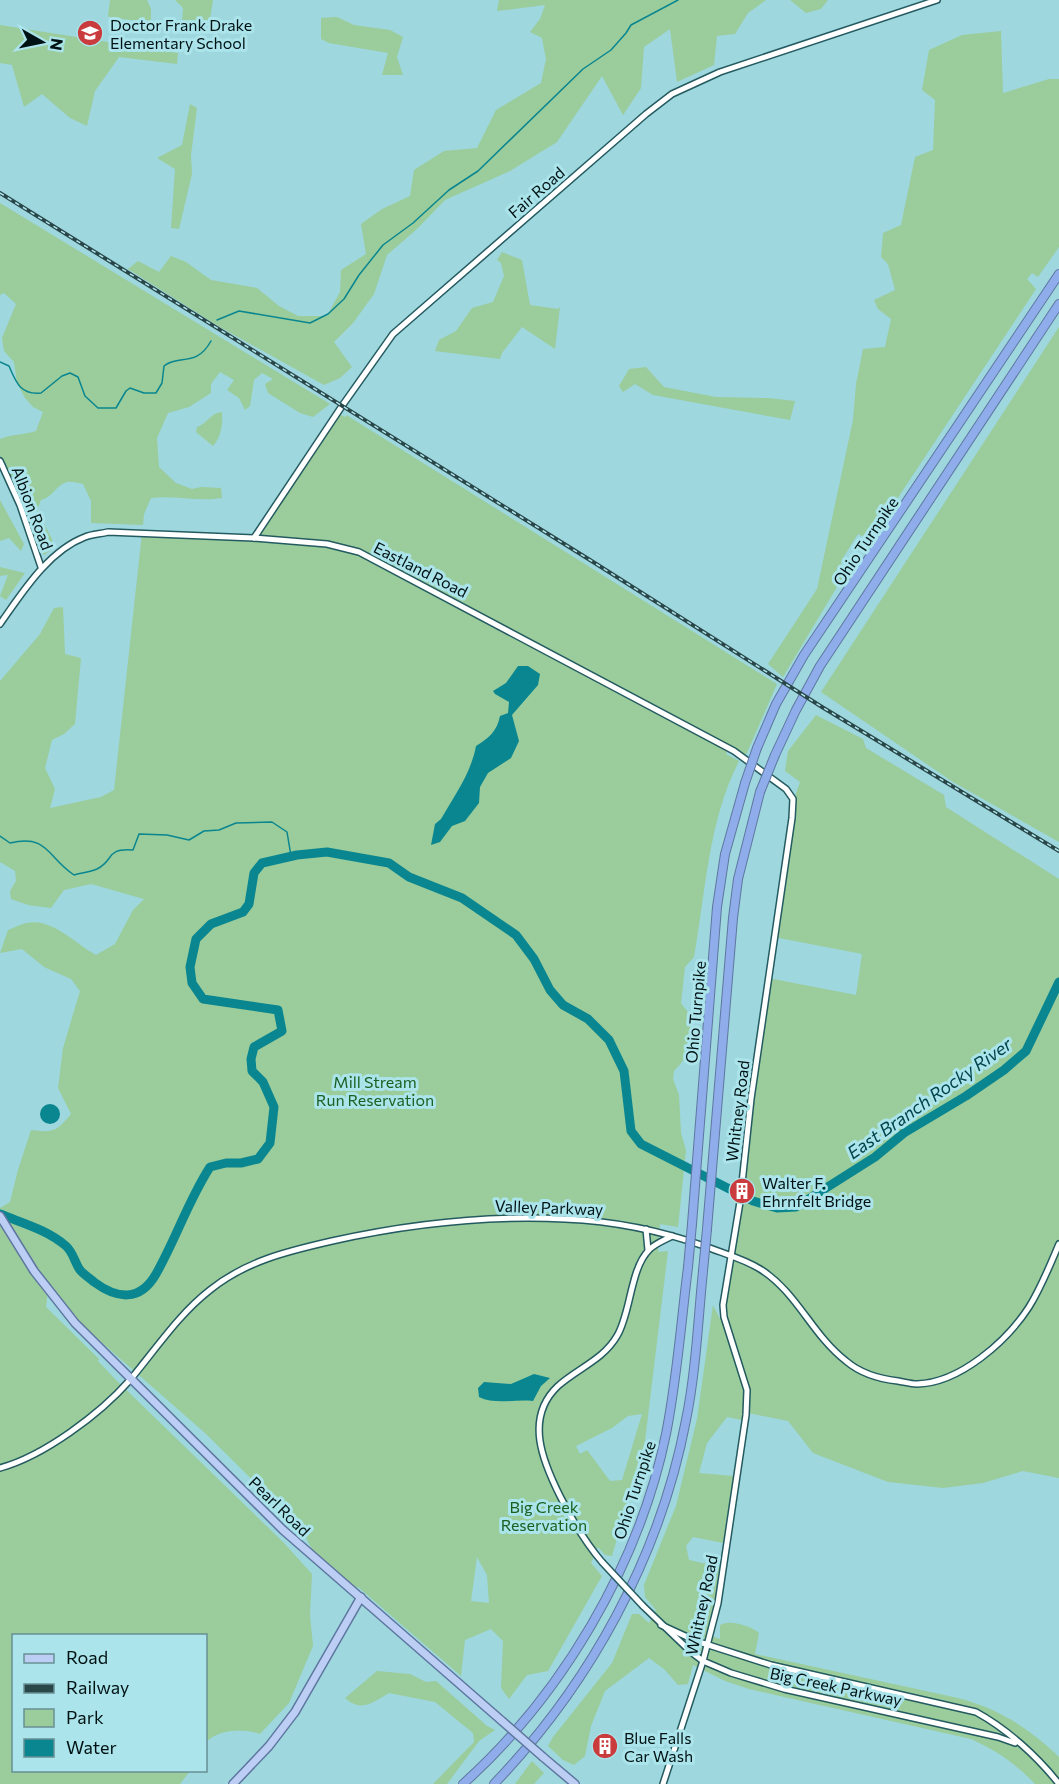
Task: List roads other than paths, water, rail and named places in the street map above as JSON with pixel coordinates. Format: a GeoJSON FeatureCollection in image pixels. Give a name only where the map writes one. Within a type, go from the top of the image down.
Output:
{"type":"FeatureCollection","features":[{"type":"Feature","properties":{"kind":"highway","name":"Ohio Turnpike"},"geometry":{"type":"LineString","coordinates":[[463,1784],[510,1739],[576,1648],[604,1603],[631,1545],[651,1490],[665,1436],[675,1382],[692,1224],[717,908],[725,854],[757,748],[776,704],[804,656],[1059,274]]}},
{"type":"Feature","properties":{"kind":"highway","name":"Ohio Turnpike"},"geometry":{"type":"LineString","coordinates":[[494,1784],[541,1732],[594,1658],[647,1551],[670,1484],[686,1420],[703,1271],[734,908],[738,879],[760,792],[795,710],[820,666],[1059,304]]}},
{"type":"Feature","properties":{"kind":"main road","name":"Pearl Road"},"geometry":{"type":"LineString","coordinates":[[0,1216],[34,1271],[75,1323],[283,1530],[575,1784]]}},
{"type":"Feature","properties":{"kind":"main road"},"geometry":{"type":"LineString","coordinates":[[233,1784],[269,1746],[295,1712],[361,1598]]}},
{"type":"Feature","properties":{"kind":"street","name":"Fair Road"},"geometry":{"type":"LineString","coordinates":[[254,538],[342,405],[393,334],[646,114],[672,94],[720,72],[937,0]]}},
{"type":"Feature","properties":{"kind":"street","name":"Albion Road"},"geometry":{"type":"LineString","coordinates":[[0,461],[21,508],[41,567],[0,624]]}},
{"type":"Feature","properties":{"kind":"street","name":"Eastland Road"},"geometry":{"type":"LineString","coordinates":[[41,567],[74,543],[86,537],[108,532],[254,538],[327,544],[359,552],[734,751],[759,768]]}},
{"type":"Feature","properties":{"kind":"street","name":"Whitney Road"},"geometry":{"type":"LineString","coordinates":[[663,1784],[708,1645],[718,1603],[746,1415],[747,1390],[724,1311],[793,799],[786,789],[759,768]]}},
{"type":"Feature","properties":{"kind":"street","name":"Valley Parkway"},"geometry":{"type":"LineString","coordinates":[[0,1468],[42,1449],[78,1426],[116,1395],[172,1327],[209,1290],[227,1277],[277,1253],[360,1234],[442,1222],[513,1217],[569,1219],[646,1229],[672,1236],[731,1255],[762,1270],[791,1295],[822,1336],[845,1361],[857,1369],[873,1376],[917,1384],[944,1378],[962,1370],[981,1358],[999,1342],[1029,1307],[1059,1244]]}},
{"type":"Feature","properties":{"kind":"street"},"geometry":{"type":"LineString","coordinates":[[646,1229],[648,1250],[672,1236]]}},
{"type":"Feature","properties":{"kind":"street","name":"Big Creek Parkway"},"geometry":{"type":"LineString","coordinates":[[648,1250],[635,1275],[627,1313],[617,1337],[602,1356],[557,1387],[548,1399],[539,1423],[542,1457],[551,1477],[579,1531],[602,1562],[661,1625],[703,1661],[739,1676],[775,1687],[987,1734],[1020,1744]]}},
{"type":"Feature","properties":{"kind":"street","name":"Big Creek Parkway"},"geometry":{"type":"LineString","coordinates":[[661,1625],[708,1645],[771,1665],[976,1712],[994,1722],[1020,1744],[1059,1784]]}},
{"type":"Feature","properties":{"kind":"water"},"geometry":{"type":"Polygon","coordinates":[[[518,666],[528,666],[540,674],[538,685],[512,715],[519,741],[511,758],[488,773],[480,787],[479,803],[465,821],[452,826],[440,842],[431,845],[435,824],[441,819],[462,784],[476,746],[492,734],[500,716],[508,713],[509,702],[493,691],[506,683],[518,666]]]}},
{"type":"Feature","properties":{"kind":"water"},"geometry":{"type":"Polygon","coordinates":[[[50,1104],[57,1107],[60,1114],[57,1121],[50,1124],[43,1121],[40,1114],[43,1107],[50,1104]]]}},
{"type":"Feature","properties":{"kind":"water"},"geometry":{"type":"Polygon","coordinates":[[[534,1374],[550,1378],[541,1386],[533,1401],[498,1401],[479,1397],[478,1388],[484,1382],[511,1384],[534,1374]]]}},
{"type":"Feature","properties":{"kind":"waterway"},"geometry":{"type":"LineString","coordinates":[[217,320],[239,311],[310,323],[328,314],[344,299],[359,275],[383,245],[413,223],[449,190],[478,171],[583,69],[611,50],[631,25],[678,0]]}},
{"type":"Feature","properties":{"kind":"waterway"},"geometry":{"type":"LineString","coordinates":[[0,362],[9,366],[17,382],[23,390],[28,392],[41,393],[62,376],[70,373],[78,377],[85,396],[98,408],[116,408],[130,388],[144,393],[156,393],[162,383],[164,366],[199,355],[211,341]]}},
{"type":"Feature","properties":{"kind":"waterway"},"geometry":{"type":"LineString","coordinates":[[0,836],[10,843],[23,841],[40,844],[74,875],[103,866],[118,851],[133,850],[139,834],[167,835],[189,840],[204,831],[219,830],[236,823],[272,822],[287,832],[291,856]]}},
{"type":"Feature","properties":{"kind":"waterway","name":"East Branch Rocky River"},"geometry":{"type":"LineString","coordinates":[[0,1214],[34,1227],[59,1240],[68,1248],[82,1272],[94,1282],[111,1292],[128,1295],[143,1289],[156,1274],[210,1167],[258,1159],[270,1143],[274,1107],[263,1082],[252,1071],[251,1059],[254,1047],[282,1031],[278,1010],[203,999],[192,983],[190,967],[196,939],[211,924],[243,912],[249,904],[254,873],[262,863],[297,855],[327,852],[389,863],[409,877],[462,898],[516,935],[534,959],[550,990],[563,1005],[588,1019],[609,1040],[624,1071],[631,1131],[641,1144],[753,1201],[777,1208],[796,1207],[875,1157],[904,1133],[1004,1070],[1026,1051],[1059,982]]}},
{"type":"Feature","properties":{"kind":"railway"},"geometry":{"type":"LineString","coordinates":[[0,193],[822,707],[1059,851]]}},
{"type":"Feature","properties":{"kind":"place","name":"Doctor Frank Drake Elementary School"},"geometry":{"type":"Point","coordinates":[90,33]}},
{"type":"Feature","properties":{"kind":"place","name":"Walter F. Ehrnfelt Bridge"},"geometry":{"type":"Point","coordinates":[742,1191]}},
{"type":"Feature","properties":{"kind":"place","name":"Blue Falls Car Wash"},"geometry":{"type":"Point","coordinates":[605,1746]}},
{"type":"Feature","properties":{"kind":"park label","name":"Mill Stream Run Reservation"},"geometry":{"type":"Point","coordinates":[375,1090]}},
{"type":"Feature","properties":{"kind":"park label","name":"Big Creek Reservation"},"geometry":{"type":"Point","coordinates":[544,1515]}}]}
